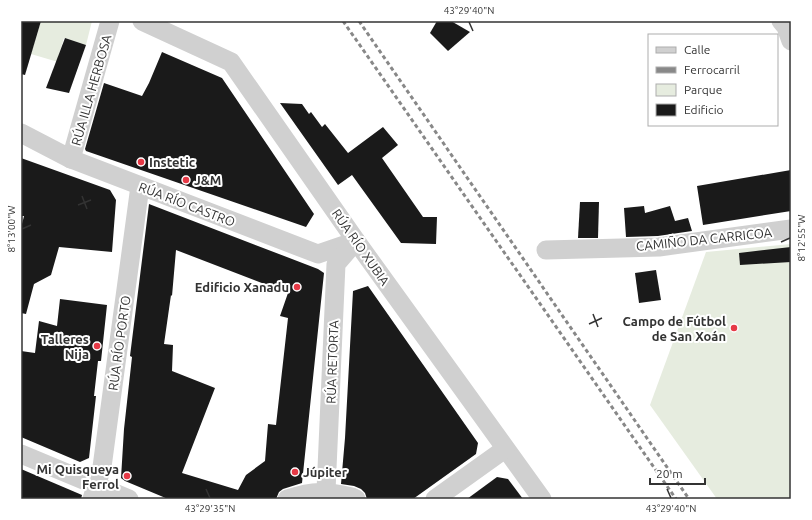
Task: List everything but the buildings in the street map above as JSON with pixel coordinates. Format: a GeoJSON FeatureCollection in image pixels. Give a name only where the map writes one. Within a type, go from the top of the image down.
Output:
{"type":"FeatureCollection","features":[{"type":"Feature","properties":{"kind":"street","name":"RÚA ILLA HERBOSA"},"geometry":{"type":"LineString","coordinates":[[71,159],[110,21]]}},
{"type":"Feature","properties":{"kind":"street","name":"RÚA RÍO XUBIA"},"geometry":{"type":"LineString","coordinates":[[142,21],[166,26],[231,62],[356,241],[542,499]]}},
{"type":"Feature","properties":{"kind":"street"},"geometry":{"type":"LineString","coordinates":[[782,21],[791,41]]}},
{"type":"Feature","properties":{"kind":"street","name":"RÚA RÍO CASTRO"},"geometry":{"type":"LineString","coordinates":[[21,133],[71,159],[318,254],[356,241]]}},
{"type":"Feature","properties":{"kind":"street","name":"RÚA RÍO PORTO"},"geometry":{"type":"LineString","coordinates":[[95,492],[103,460],[140,186]]}},
{"type":"Feature","properties":{"kind":"street","name":"CAMIÑO DA CARRICOA"},"geometry":{"type":"LineString","coordinates":[[546,250],[659,247],[791,229]]}},
{"type":"Feature","properties":{"kind":"street","name":"RÚA RETORTA"},"geometry":{"type":"LineString","coordinates":[[326,491],[336,264],[356,241]]}},
{"type":"Feature","properties":{"kind":"street"},"geometry":{"type":"LineString","coordinates":[[435,499],[505,449]]}},
{"type":"Feature","properties":{"kind":"street"},"geometry":{"type":"LineString","coordinates":[[21,454],[95,492],[129,499]]}},
{"type":"Feature","properties":{"kind":"street"},"geometry":{"type":"LineString","coordinates":[[287,499],[305,493],[326,491],[356,499]]}},
{"type":"Feature","properties":{"kind":"green space"},"geometry":{"type":"Polygon","coordinates":[[[41,21],[92,21],[86,45],[64,38],[59,54],[61,55],[58,62],[31,54],[41,21]]]}},
{"type":"Feature","properties":{"kind":"green space","name":"Campo de Fútbol de San Xoán"},"geometry":{"type":"Polygon","coordinates":[[[791,244],[791,499],[717,499],[650,405],[706,252],[791,244]]]}},
{"type":"Feature","properties":{"kind":"railway"},"geometry":{"type":"LineString","coordinates":[[343,21],[676,499]]}},
{"type":"Feature","properties":{"kind":"railway"},"geometry":{"type":"LineString","coordinates":[[359,21],[689,499]]}},
{"type":"Feature","properties":{"kind":"place","name":"Instetic"},"geometry":{"type":"Point","coordinates":[141,162]}},
{"type":"Feature","properties":{"kind":"place","name":"J&M"},"geometry":{"type":"Point","coordinates":[186,180]}},
{"type":"Feature","properties":{"kind":"place","name":"Edificio Xanadu"},"geometry":{"type":"Point","coordinates":[297,287]}},
{"type":"Feature","properties":{"kind":"place","name":"Campo de Fútbol de San Xoán"},"geometry":{"type":"Point","coordinates":[734,328]}},
{"type":"Feature","properties":{"kind":"place","name":"Talleres Nija"},"geometry":{"type":"Point","coordinates":[97,346]}},
{"type":"Feature","properties":{"kind":"place","name":"Júpiter"},"geometry":{"type":"Point","coordinates":[295,472]}},
{"type":"Feature","properties":{"kind":"place","name":"Mi Quisqueya Ferrol"},"geometry":{"type":"Point","coordinates":[127,476]}}]}
